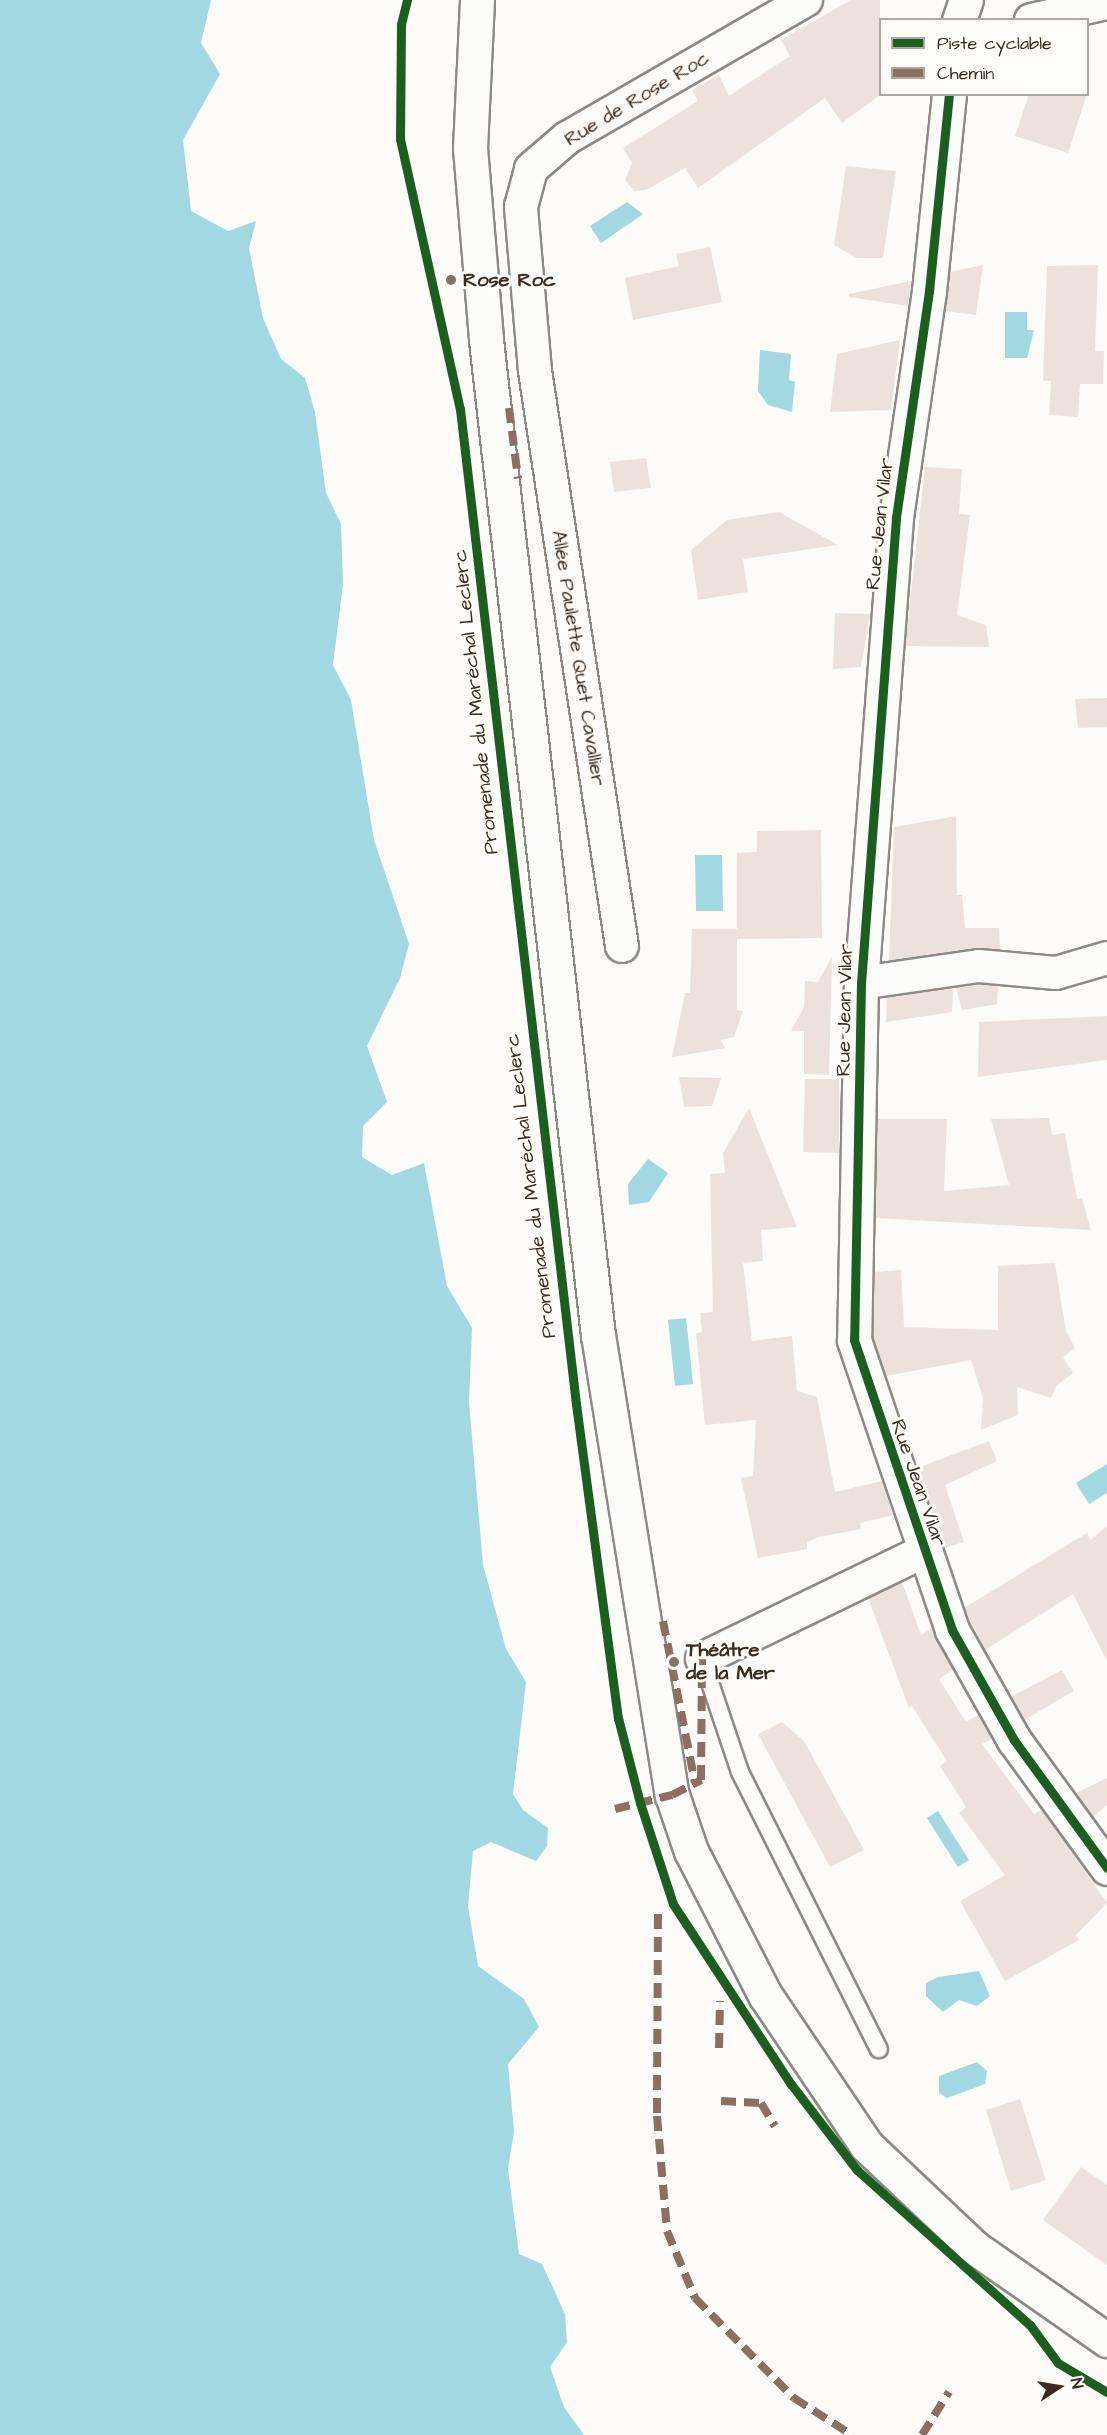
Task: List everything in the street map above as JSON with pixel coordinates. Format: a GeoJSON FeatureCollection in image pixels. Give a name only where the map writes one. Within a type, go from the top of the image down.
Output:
{"type":"FeatureCollection","features":[{"type":"Feature","properties":{"kind":"main road"},"geometry":{"type":"LineString","coordinates":[[477,0],[470,148],[490,375],[598,1335],[672,1795],[691,1851],[765,1995],[866,2145],[975,2247],[1107,2340]]}},
{"type":"Feature","properties":{"kind":"main road"},"geometry":{"type":"LineString","coordinates":[[961,18],[966,0]]}},
{"type":"Feature","properties":{"kind":"main road","name":"Rue Jean Vilar"},"geometry":{"type":"LineString","coordinates":[[949,96],[929,291],[896,518],[861,983],[854,1340],[922,1552],[952,1630],[1014,1740],[1107,1868]]}},
{"type":"Feature","properties":{"kind":"street","name":"Rue de Rose Roc"},"geometry":{"type":"LineString","coordinates":[[534,371],[521,207],[531,169],[567,138],[806,0]]}},
{"type":"Feature","properties":{"kind":"street"},"geometry":{"type":"LineString","coordinates":[[1040,18],[1107,3]]}},
{"type":"Feature","properties":{"kind":"street"},"geometry":{"type":"LineString","coordinates":[[490,375],[534,371]]}},
{"type":"Feature","properties":{"kind":"street","name":"Allée Paulette Quet Cavallier"},"geometry":{"type":"LineString","coordinates":[[534,371],[622,946]]}},
{"type":"Feature","properties":{"kind":"street"},"geometry":{"type":"LineString","coordinates":[[861,983],[980,966],[1025,966],[1056,973],[1107,958]]}},
{"type":"Feature","properties":{"kind":"street"},"geometry":{"type":"LineString","coordinates":[[702,1659],[922,1552]]}},
{"type":"Feature","properties":{"kind":"lane"},"geometry":{"type":"LineString","coordinates":[[702,1659],[740,1772],[879,2049]]}},
{"type":"Feature","properties":{"kind":"water"},"geometry":{"type":"Polygon","coordinates":[[[0,0],[211,0],[201,43],[220,74],[183,140],[191,211],[228,231],[256,221],[249,248],[263,318],[281,359],[305,378],[315,412],[326,493],[341,524],[343,583],[333,665],[351,700],[374,840],[409,944],[400,978],[367,1046],[387,1102],[363,1126],[362,1157],[392,1175],[424,1163],[447,1286],[472,1328],[469,1402],[483,1565],[506,1649],[526,1682],[513,1794],[523,1810],[548,1828],[547,1846],[536,1861],[491,1842],[473,1851],[468,1906],[478,1966],[524,1999],[539,2027],[508,2064],[514,2132],[508,2169],[519,2254],[542,2264],[565,2314],[567,2342],[550,2367],[564,2407],[584,2435],[0,2435],[0,0]]]}},
{"type":"Feature","properties":{"kind":"water"},"geometry":{"type":"Polygon","coordinates":[[[627,202],[643,214],[601,243],[590,226],[627,202]]]}},
{"type":"Feature","properties":{"kind":"water"},"geometry":{"type":"Polygon","coordinates":[[[1005,312],[1027,312],[1027,330],[1034,330],[1027,358],[1005,358],[1005,312]]]}},
{"type":"Feature","properties":{"kind":"water"},"geometry":{"type":"Polygon","coordinates":[[[760,350],[791,354],[789,380],[795,382],[792,412],[768,405],[758,391],[760,350]]]}},
{"type":"Feature","properties":{"kind":"water"},"geometry":{"type":"Polygon","coordinates":[[[695,855],[722,855],[723,911],[696,911],[695,855]]]}},
{"type":"Feature","properties":{"kind":"water"},"geometry":{"type":"Polygon","coordinates":[[[648,1159],[668,1173],[649,1202],[629,1205],[628,1184],[648,1159]]]}},
{"type":"Feature","properties":{"kind":"water"},"geometry":{"type":"Polygon","coordinates":[[[686,1318],[693,1384],[675,1386],[668,1320],[686,1318]]]}},
{"type":"Feature","properties":{"kind":"water"},"geometry":{"type":"Polygon","coordinates":[[[1107,1464],[1107,1493],[1089,1504],[1076,1483],[1107,1464]]]}},
{"type":"Feature","properties":{"kind":"water"},"geometry":{"type":"Polygon","coordinates":[[[938,1811],[969,1860],[958,1867],[927,1818],[938,1811]]]}},
{"type":"Feature","properties":{"kind":"water"},"geometry":{"type":"Polygon","coordinates":[[[979,1971],[990,1996],[977,2006],[959,2000],[943,2012],[926,1996],[926,1983],[938,1977],[979,1971]]]}},
{"type":"Feature","properties":{"kind":"water"},"geometry":{"type":"Polygon","coordinates":[[[977,2062],[987,2071],[985,2084],[947,2098],[939,2093],[939,2076],[977,2062]]]}},
{"type":"Feature","properties":{"kind":"building"},"geometry":{"type":"Polygon","coordinates":[[[851,0],[880,0],[879,96],[842,123],[825,98],[698,188],[685,168],[646,190],[634,191],[625,180],[632,163],[623,148],[698,101],[692,90],[719,75],[729,96],[790,56],[781,40],[851,0]]]}},
{"type":"Feature","properties":{"kind":"building"},"geometry":{"type":"Polygon","coordinates":[[[1028,96],[1086,96],[1068,153],[1015,136],[1028,96]]]}},
{"type":"Feature","properties":{"kind":"building"},"geometry":{"type":"Polygon","coordinates":[[[846,166],[896,171],[883,258],[857,258],[834,245],[846,166]]]}},
{"type":"Feature","properties":{"kind":"building"},"geometry":{"type":"Polygon","coordinates":[[[710,247],[722,302],[633,320],[625,278],[679,266],[676,254],[710,247]]]}},
{"type":"Feature","properties":{"kind":"building"},"geometry":{"type":"Polygon","coordinates":[[[983,265],[976,315],[945,311],[950,272],[983,265]]]}},
{"type":"Feature","properties":{"kind":"building"},"geometry":{"type":"Polygon","coordinates":[[[1098,265],[1095,351],[1104,351],[1103,384],[1080,384],[1078,417],[1049,415],[1051,381],[1043,381],[1047,266],[1098,265]]]}},
{"type":"Feature","properties":{"kind":"building"},"geometry":{"type":"Polygon","coordinates":[[[911,281],[908,306],[849,297],[849,294],[911,281]]]}},
{"type":"Feature","properties":{"kind":"building"},"geometry":{"type":"Polygon","coordinates":[[[900,340],[891,410],[830,412],[837,354],[900,340]]]}},
{"type":"Feature","properties":{"kind":"building"},"geometry":{"type":"Polygon","coordinates":[[[646,458],[651,488],[614,492],[610,462],[646,458]]]}},
{"type":"Feature","properties":{"kind":"building"},"geometry":{"type":"Polygon","coordinates":[[[925,467],[962,469],[959,514],[970,515],[957,615],[986,625],[989,647],[905,646],[925,467]]]}},
{"type":"Feature","properties":{"kind":"building"},"geometry":{"type":"Polygon","coordinates":[[[779,512],[838,545],[743,559],[748,592],[698,600],[691,550],[727,520],[779,512]]]}},
{"type":"Feature","properties":{"kind":"building"},"geometry":{"type":"Polygon","coordinates":[[[835,613],[870,614],[861,667],[833,669],[835,613]]]}},
{"type":"Feature","properties":{"kind":"building"},"geometry":{"type":"Polygon","coordinates":[[[1107,698],[1107,727],[1078,728],[1075,699],[1107,698]]]}},
{"type":"Feature","properties":{"kind":"building"},"geometry":{"type":"Polygon","coordinates":[[[956,816],[957,895],[962,895],[965,928],[999,928],[1000,950],[889,961],[894,827],[956,816]]]}},
{"type":"Feature","properties":{"kind":"building"},"geometry":{"type":"Polygon","coordinates":[[[821,830],[822,938],[737,939],[737,853],[757,852],[757,831],[821,830]]]}},
{"type":"Feature","properties":{"kind":"building"},"geometry":{"type":"Polygon","coordinates":[[[692,929],[737,929],[737,1010],[743,1011],[734,1037],[721,1040],[725,1048],[672,1057],[685,993],[690,993],[692,929]]]}},
{"type":"Feature","properties":{"kind":"building"},"geometry":{"type":"Polygon","coordinates":[[[832,957],[829,1075],[804,1074],[804,1031],[791,1031],[804,1007],[805,981],[818,982],[832,957]]]}},
{"type":"Feature","properties":{"kind":"building"},"geometry":{"type":"Polygon","coordinates":[[[979,984],[998,986],[997,1004],[962,1010],[956,987],[979,984]]]}},
{"type":"Feature","properties":{"kind":"building"},"geometry":{"type":"Polygon","coordinates":[[[953,988],[952,1012],[886,1022],[887,997],[953,988]]]}},
{"type":"Feature","properties":{"kind":"building"},"geometry":{"type":"Polygon","coordinates":[[[1107,1016],[1107,1060],[978,1077],[979,1022],[1107,1016]]]}},
{"type":"Feature","properties":{"kind":"building"},"geometry":{"type":"Polygon","coordinates":[[[679,1077],[721,1078],[712,1106],[684,1107],[679,1077]]]}},
{"type":"Feature","properties":{"kind":"building"},"geometry":{"type":"Polygon","coordinates":[[[805,1079],[839,1079],[839,1153],[803,1152],[805,1079]]]}},
{"type":"Feature","properties":{"kind":"building"},"geometry":{"type":"Polygon","coordinates":[[[749,1108],[797,1227],[761,1230],[763,1261],[743,1263],[752,1341],[792,1336],[797,1391],[817,1397],[835,1492],[882,1481],[893,1515],[860,1523],[861,1529],[819,1537],[807,1542],[807,1549],[758,1558],[741,1478],[753,1476],[756,1420],[705,1425],[696,1333],[702,1332],[700,1313],[713,1312],[710,1174],[725,1173],[723,1153],[749,1108]]]}},
{"type":"Feature","properties":{"kind":"building"},"geometry":{"type":"Polygon","coordinates":[[[1049,1118],[1052,1135],[1065,1133],[1077,1199],[1082,1198],[1091,1230],[875,1218],[877,1119],[947,1119],[944,1191],[1009,1185],[991,1119],[1049,1118]]]}},
{"type":"Feature","properties":{"kind":"building"},"geometry":{"type":"Polygon","coordinates":[[[1055,1263],[1066,1331],[1075,1348],[1063,1357],[1073,1373],[1056,1386],[1051,1398],[1017,1387],[1018,1415],[981,1430],[983,1398],[971,1360],[886,1376],[873,1337],[874,1272],[901,1270],[904,1327],[998,1330],[998,1266],[1055,1263]]]}},
{"type":"Feature","properties":{"kind":"building"},"geometry":{"type":"Polygon","coordinates":[[[989,1441],[997,1461],[945,1485],[964,1542],[944,1548],[917,1468],[989,1441]]]}},
{"type":"Feature","properties":{"kind":"building"},"geometry":{"type":"Polygon","coordinates":[[[1107,1526],[1107,1661],[1073,1594],[985,1650],[964,1608],[1087,1533],[1091,1540],[1107,1526]]]}},
{"type":"Feature","properties":{"kind":"building"},"geometry":{"type":"Polygon","coordinates":[[[902,1582],[921,1635],[932,1628],[953,1670],[939,1679],[966,1722],[978,1715],[992,1739],[982,1744],[1034,1814],[1042,1810],[1107,1903],[1076,1935],[1079,1940],[1005,1981],[960,1901],[1005,1875],[959,1813],[966,1807],[940,1766],[947,1761],[912,1706],[909,1708],[868,1598],[902,1582]]]}},
{"type":"Feature","properties":{"kind":"building"},"geometry":{"type":"Polygon","coordinates":[[[1062,1670],[1074,1691],[1024,1720],[1011,1697],[1062,1670]]]}},
{"type":"Feature","properties":{"kind":"building"},"geometry":{"type":"Polygon","coordinates":[[[782,1722],[804,1741],[864,1850],[830,1867],[758,1734],[782,1722]]]}},
{"type":"Feature","properties":{"kind":"building"},"geometry":{"type":"Polygon","coordinates":[[[1107,1778],[1107,1805],[1093,1817],[1076,1793],[1107,1778]]]}},
{"type":"Feature","properties":{"kind":"building"},"geometry":{"type":"Polygon","coordinates":[[[1020,2099],[1046,2180],[1011,2191],[986,2110],[1020,2099]]]}},
{"type":"Feature","properties":{"kind":"building"},"geometry":{"type":"Polygon","coordinates":[[[1081,2167],[1107,2185],[1107,2265],[1043,2220],[1081,2167]]]}},
{"type":"Feature","properties":{"kind":"marked path"},"geometry":{"type":"LineString","coordinates":[[509,408],[518,478]]}},
{"type":"Feature","properties":{"kind":"marked path"},"geometry":{"type":"LineString","coordinates":[[663,1621],[695,1783]]}},
{"type":"Feature","properties":{"kind":"marked path"},"geometry":{"type":"LineString","coordinates":[[615,1809],[672,1795],[701,1780],[702,1659]]}},
{"type":"Feature","properties":{"kind":"marked path"},"geometry":{"type":"LineString","coordinates":[[658,1914],[657,2116],[667,2231],[695,2298],[794,2398],[852,2435]]}},
{"type":"Feature","properties":{"kind":"marked path"},"geometry":{"type":"LineString","coordinates":[[719,2048],[720,2001]]}},
{"type":"Feature","properties":{"kind":"marked path"},"geometry":{"type":"LineString","coordinates":[[721,2101],[761,2103],[775,2126]]}},
{"type":"Feature","properties":{"kind":"marked path"},"geometry":{"type":"LineString","coordinates":[[922,2435],[949,2392]]}},
{"type":"Feature","properties":{"kind":"cycle path","name":"Promenade du Maréchal Leclerc"},"geometry":{"type":"LineString","coordinates":[[407,0],[401,24],[400,139],[460,409],[576,1404],[618,1718],[640,1803],[673,1904],[791,2084],[857,2170],[1030,2325],[1058,2363],[1107,2392]]}},
{"type":"Feature","properties":{"kind":"cycle path"},"geometry":{"type":"LineString","coordinates":[[949,96],[929,291],[896,518],[861,983],[854,1340],[952,1630],[1014,1740],[1107,1868]]}},
{"type":"Feature","properties":{"kind":"place","name":"Rose Roc"},"geometry":{"type":"Point","coordinates":[451,280]}},
{"type":"Feature","properties":{"kind":"place","name":"Théâtre de la Mer"},"geometry":{"type":"Point","coordinates":[674,1662]}}]}
